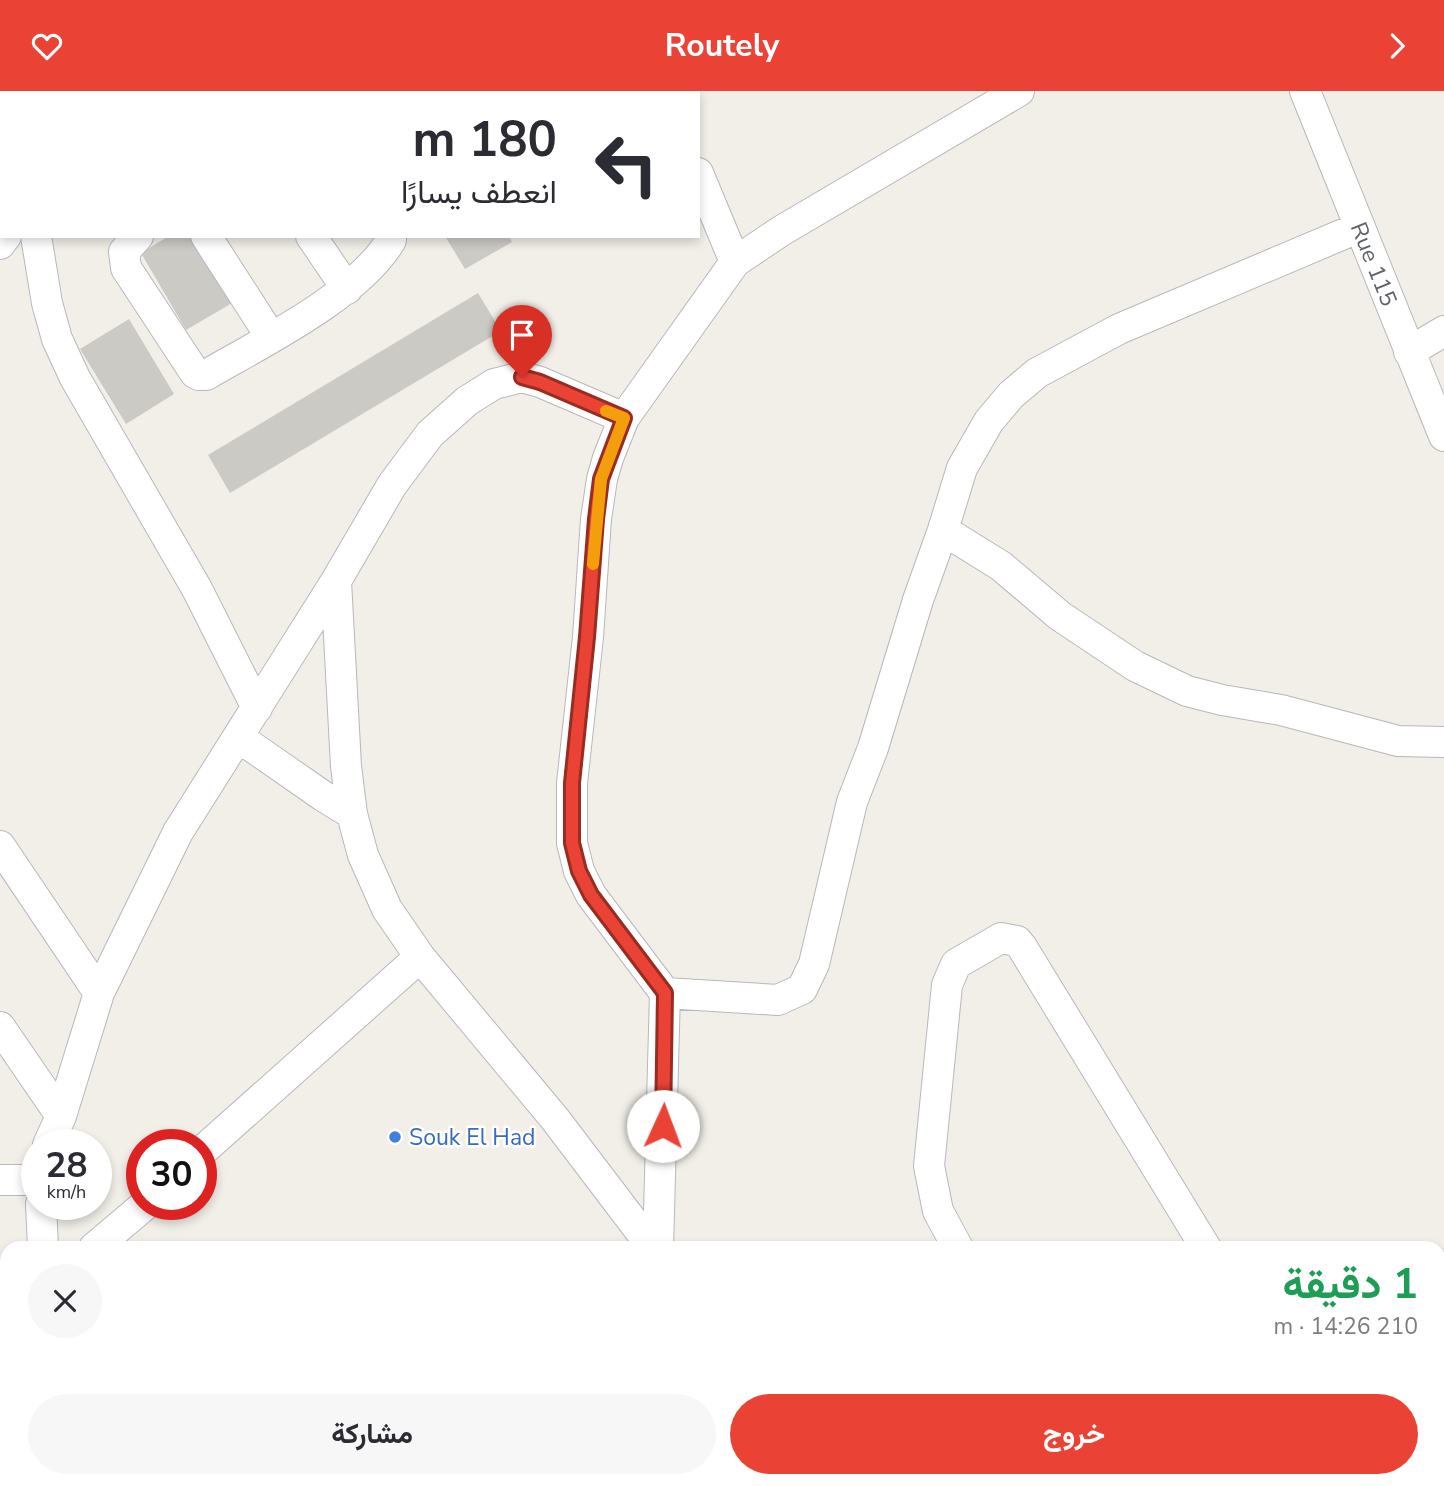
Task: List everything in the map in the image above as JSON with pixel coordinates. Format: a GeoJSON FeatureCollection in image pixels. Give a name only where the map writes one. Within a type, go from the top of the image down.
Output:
{"type":"FeatureCollection","features":[{"type":"Feature","properties":{"kind":"street"},"geometry":{"type":"LineString","coordinates":[[656,1241],[665,1077],[665,993],[591,895],[579,871],[572,843],[572,783],[601,479],[624,418],[735,262],[781,231],[1019,91]]}},
{"type":"Feature","properties":{"kind":"street"},"geometry":{"type":"LineString","coordinates":[[1282,91],[1307,97]]}},
{"type":"Feature","properties":{"kind":"street","name":"Rue 115"},"geometry":{"type":"LineString","coordinates":[[1307,97],[1444,436]]}},
{"type":"Feature","properties":{"kind":"street"},"geometry":{"type":"LineString","coordinates":[[700,178],[735,262]]}},
{"type":"Feature","properties":{"kind":"street"},"geometry":{"type":"LineString","coordinates":[[665,993],[778,1000],[802,989],[814,964],[852,802],[873,748],[962,468],[989,421],[1011,395],[1037,373],[1119,329],[1360,227]]}},
{"type":"Feature","properties":{"kind":"street"},"geometry":{"type":"LineString","coordinates":[[36,238],[47,303],[57,339],[75,378],[197,589],[257,708]]}},
{"type":"Feature","properties":{"kind":"street"},"geometry":{"type":"LineString","coordinates":[[136,238],[124,252],[126,268],[199,376],[206,375],[271,337],[347,289],[384,253],[391,238]]}},
{"type":"Feature","properties":{"kind":"street"},"geometry":{"type":"LineString","coordinates":[[207,238],[271,337]]}},
{"type":"Feature","properties":{"kind":"street"},"geometry":{"type":"LineString","coordinates":[[312,238],[347,289]]}},
{"type":"Feature","properties":{"kind":"street"},"geometry":{"type":"LineString","coordinates":[[1409,352],[1444,331]]}},
{"type":"Feature","properties":{"kind":"street"},"geometry":{"type":"LineString","coordinates":[[55,1129],[99,993],[178,832],[336,581],[392,485],[430,434],[467,401],[494,384],[522,377],[624,418]]}},
{"type":"Feature","properties":{"kind":"street"},"geometry":{"type":"LineString","coordinates":[[943,530],[1001,566],[1060,616],[1135,666],[1187,691],[1281,710],[1398,741],[1444,742]]}},
{"type":"Feature","properties":{"kind":"street"},"geometry":{"type":"LineString","coordinates":[[336,581],[346,767],[352,814],[363,855],[387,909],[420,957],[555,1119],[651,1241]]}},
{"type":"Feature","properties":{"kind":"street"},"geometry":{"type":"LineString","coordinates":[[238,737],[352,814]]}},
{"type":"Feature","properties":{"kind":"street"},"geometry":{"type":"LineString","coordinates":[[0,846],[99,993]]}},
{"type":"Feature","properties":{"kind":"street"},"geometry":{"type":"LineString","coordinates":[[954,1241],[938,1211],[929,1166],[947,985],[956,964],[1001,937],[1017,941],[1022,947],[1202,1241]]}},
{"type":"Feature","properties":{"kind":"street"},"geometry":{"type":"LineString","coordinates":[[217,1138],[420,957]]}},
{"type":"Feature","properties":{"kind":"street"},"geometry":{"type":"LineString","coordinates":[[0,1027],[61,1116]]}},
{"type":"Feature","properties":{"kind":"street"},"geometry":{"type":"LineString","coordinates":[[0,1180],[21,1180]]}},
{"type":"Feature","properties":{"kind":"street"},"geometry":{"type":"LineString","coordinates":[[42,1220],[43,1241]]}},
{"type":"Feature","properties":{"kind":"street"},"geometry":{"type":"LineString","coordinates":[[102,1241],[127,1220]]}},
{"type":"Feature","properties":{"kind":"building"},"geometry":{"type":"Polygon","coordinates":[[[166,238],[196,238],[234,302],[186,330],[141,253],[166,238]]]}},
{"type":"Feature","properties":{"kind":"building"},"geometry":{"type":"Polygon","coordinates":[[[446,238],[510,238],[512,242],[465,269],[446,238]]]}},
{"type":"Feature","properties":{"kind":"building"},"geometry":{"type":"Polygon","coordinates":[[[478,293],[501,331],[230,493],[208,455],[478,293]]]}},
{"type":"Feature","properties":{"kind":"building"},"geometry":{"type":"Polygon","coordinates":[[[129,319],[174,394],[126,424],[80,349],[129,319]]]}},
{"type":"Feature","properties":{"kind":"slow traffic"},"geometry":{"type":"LineString","coordinates":[[593,564],[601,479],[624,418],[606,411]]}},
{"type":"Feature","properties":{"kind":"place","name":"Souk El Had"},"geometry":{"type":"Point","coordinates":[395,1137]}},
{"type":"Feature","properties":{"kind":"route"},"geometry":{"type":"LineString","coordinates":[[522,377],[624,418],[601,479],[596,519],[572,783],[572,843],[579,871],[591,895],[665,993],[663,1126]]}}]}
